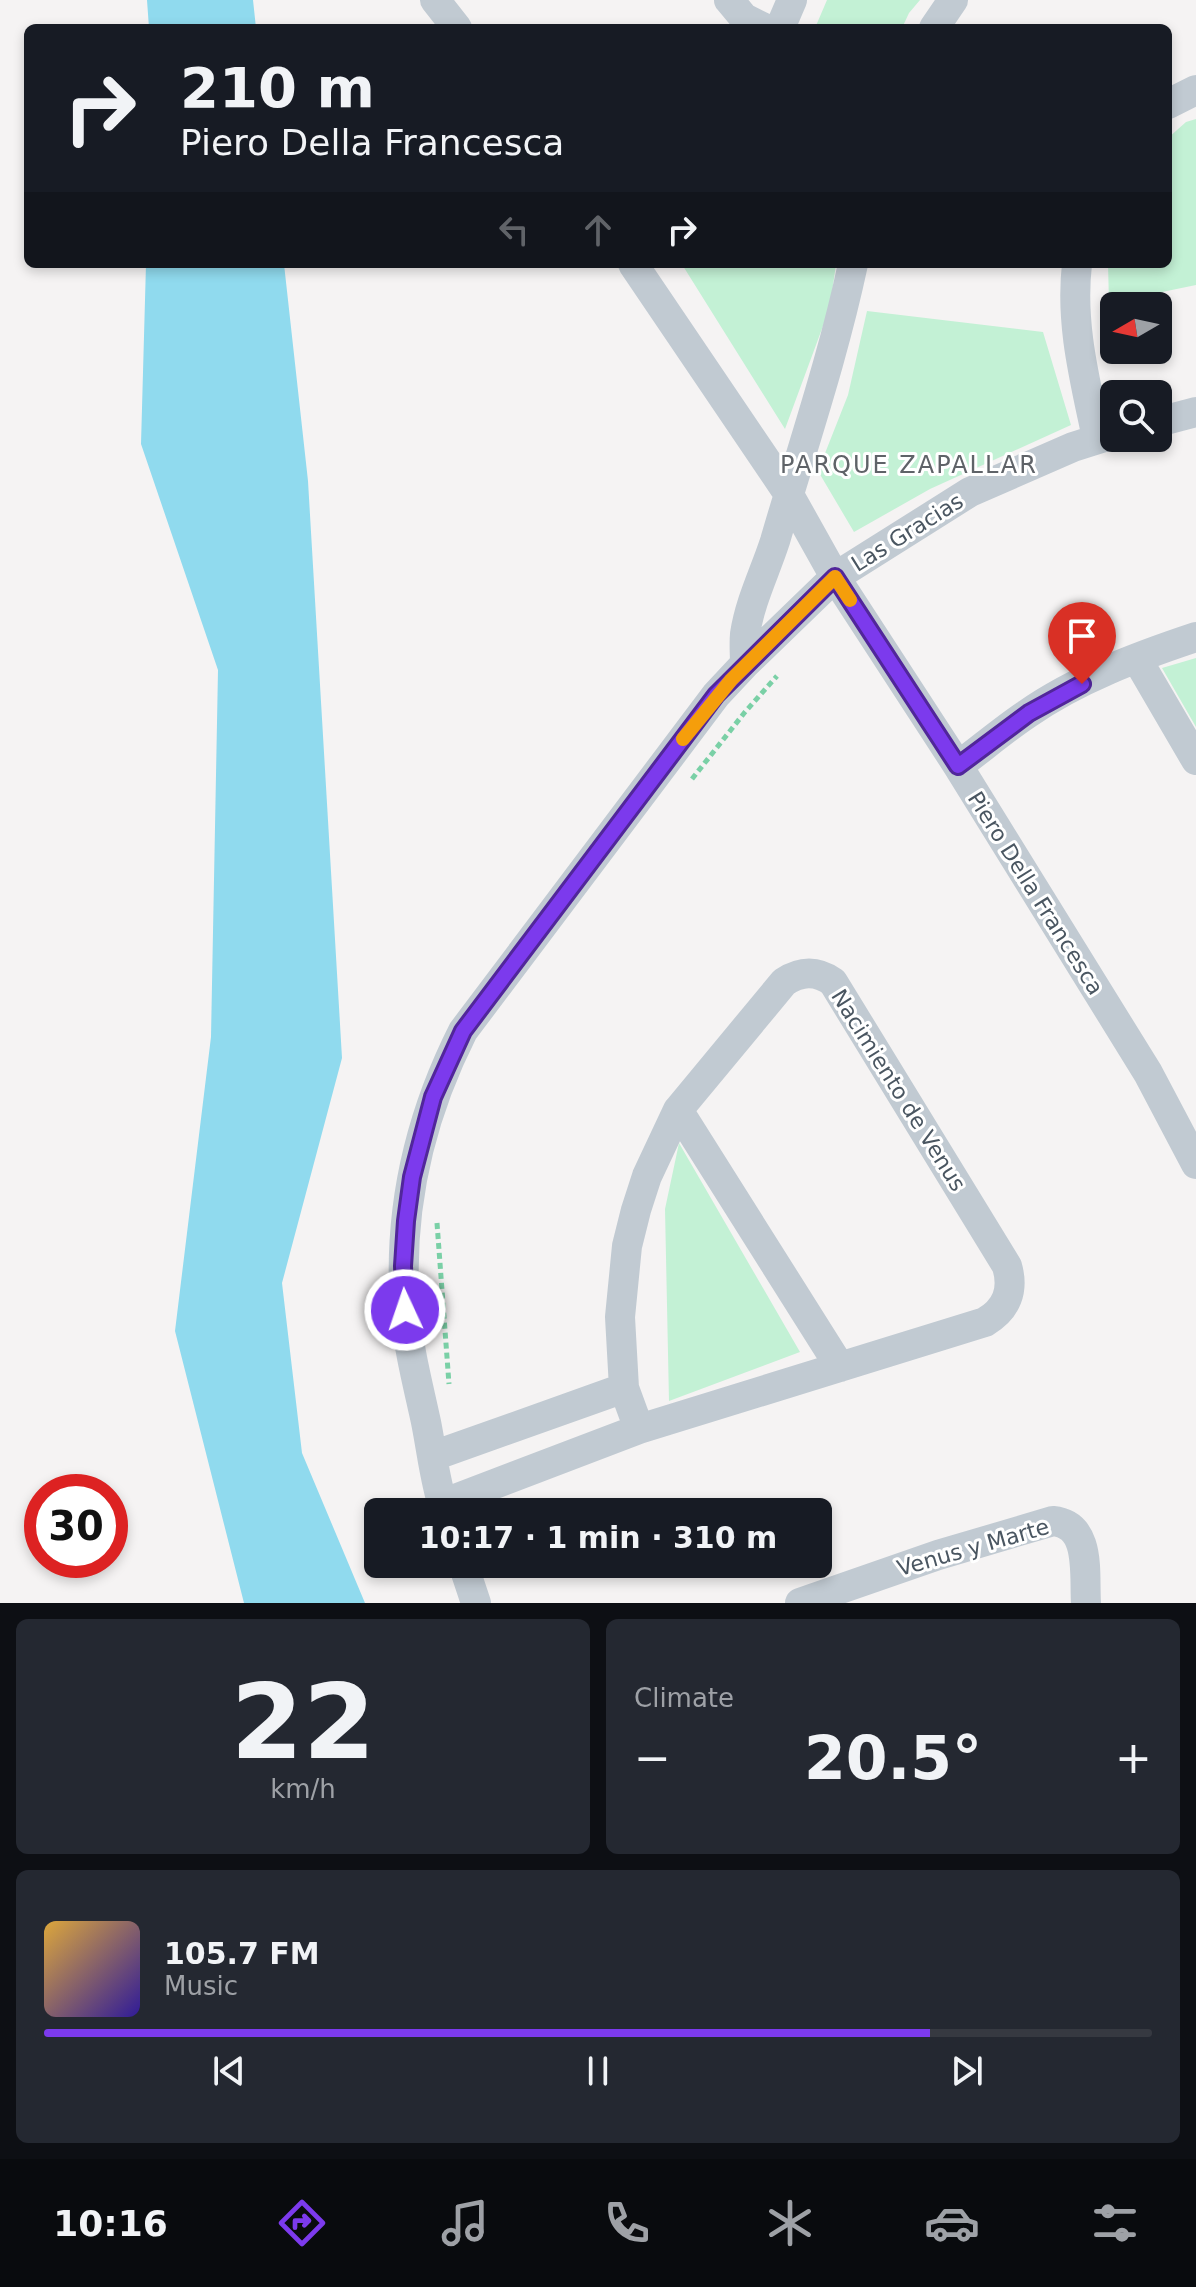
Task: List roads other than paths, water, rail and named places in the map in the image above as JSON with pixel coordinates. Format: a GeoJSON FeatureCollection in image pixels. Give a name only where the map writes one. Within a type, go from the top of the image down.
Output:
{"type":"FeatureCollection","features":[{"type":"Feature","properties":{"kind":"street"},"geometry":{"type":"LineString","coordinates":[[435,0],[454,24]]}},
{"type":"Feature","properties":{"kind":"street"},"geometry":{"type":"LineString","coordinates":[[782,24],[792,0]]}},
{"type":"Feature","properties":{"kind":"street"},"geometry":{"type":"LineString","coordinates":[[937,24],[953,0]]}},
{"type":"Feature","properties":{"kind":"street"},"geometry":{"type":"LineString","coordinates":[[1172,102],[1196,90]]}},
{"type":"Feature","properties":{"kind":"street","name":"Piero Della Francesca"},"geometry":{"type":"LineString","coordinates":[[638,268],[788,493],[835,577],[958,766],[1148,1073],[1196,1164]]}},
{"type":"Feature","properties":{"kind":"street"},"geometry":{"type":"LineString","coordinates":[[745,664],[745,636],[752,604],[771,554],[839,329],[852,268]]}},
{"type":"Feature","properties":{"kind":"street"},"geometry":{"type":"LineString","coordinates":[[1077,268],[1074,316],[1078,347],[1100,417]]}},
{"type":"Feature","properties":{"kind":"street"},"geometry":{"type":"LineString","coordinates":[[1172,418],[1196,412]]}},
{"type":"Feature","properties":{"kind":"street","name":"Las Gracias"},"geometry":{"type":"LineString","coordinates":[[442,1498],[411,1354],[403,1266],[412,1177],[433,1097],[463,1031],[716,695],[835,577],[970,492],[1035,462],[1100,438]]}},
{"type":"Feature","properties":{"kind":"street"},"geometry":{"type":"LineString","coordinates":[[958,766],[1029,713],[1100,675],[1196,637]]}},
{"type":"Feature","properties":{"kind":"street"},"geometry":{"type":"LineString","coordinates":[[1137,659],[1196,760]]}},
{"type":"Feature","properties":{"kind":"street","name":"Nacimiento de Venus"},"geometry":{"type":"LineString","coordinates":[[469,1498],[639,1429],[985,1322],[1002,1308],[1010,1288],[1007,1266],[833,982],[816,973],[794,975],[784,982],[678,1110],[647,1176],[627,1246],[620,1317],[624,1388],[639,1429]]}},
{"type":"Feature","properties":{"kind":"street"},"geometry":{"type":"LineString","coordinates":[[678,1110],[840,1367]]}},
{"type":"Feature","properties":{"kind":"street"},"geometry":{"type":"LineString","coordinates":[[433,1456],[624,1388]]}},
{"type":"Feature","properties":{"kind":"street","name":"Venus y Marte"},"geometry":{"type":"LineString","coordinates":[[800,1603],[938,1555],[1053,1521],[1069,1525],[1080,1538],[1086,1603]]}},
{"type":"Feature","properties":{"kind":"street"},"geometry":{"type":"LineString","coordinates":[[468,1578],[476,1603]]}},
{"type":"Feature","properties":{"kind":"water"},"geometry":{"type":"Polygon","coordinates":[[[147,0],[253,0],[256,24],[149,24],[147,0]]]}},
{"type":"Feature","properties":{"kind":"water"},"geometry":{"type":"Polygon","coordinates":[[[146,268],[284,268],[308,481],[342,1058],[282,1283],[302,1453],[365,1603],[244,1603],[175,1331],[211,1037],[218,670],[141,444],[146,268]]]}},
{"type":"Feature","properties":{"kind":"district","name":"PARQUE ZAPALLAR"},"geometry":{"type":"Point","coordinates":[909,465]}}]}
